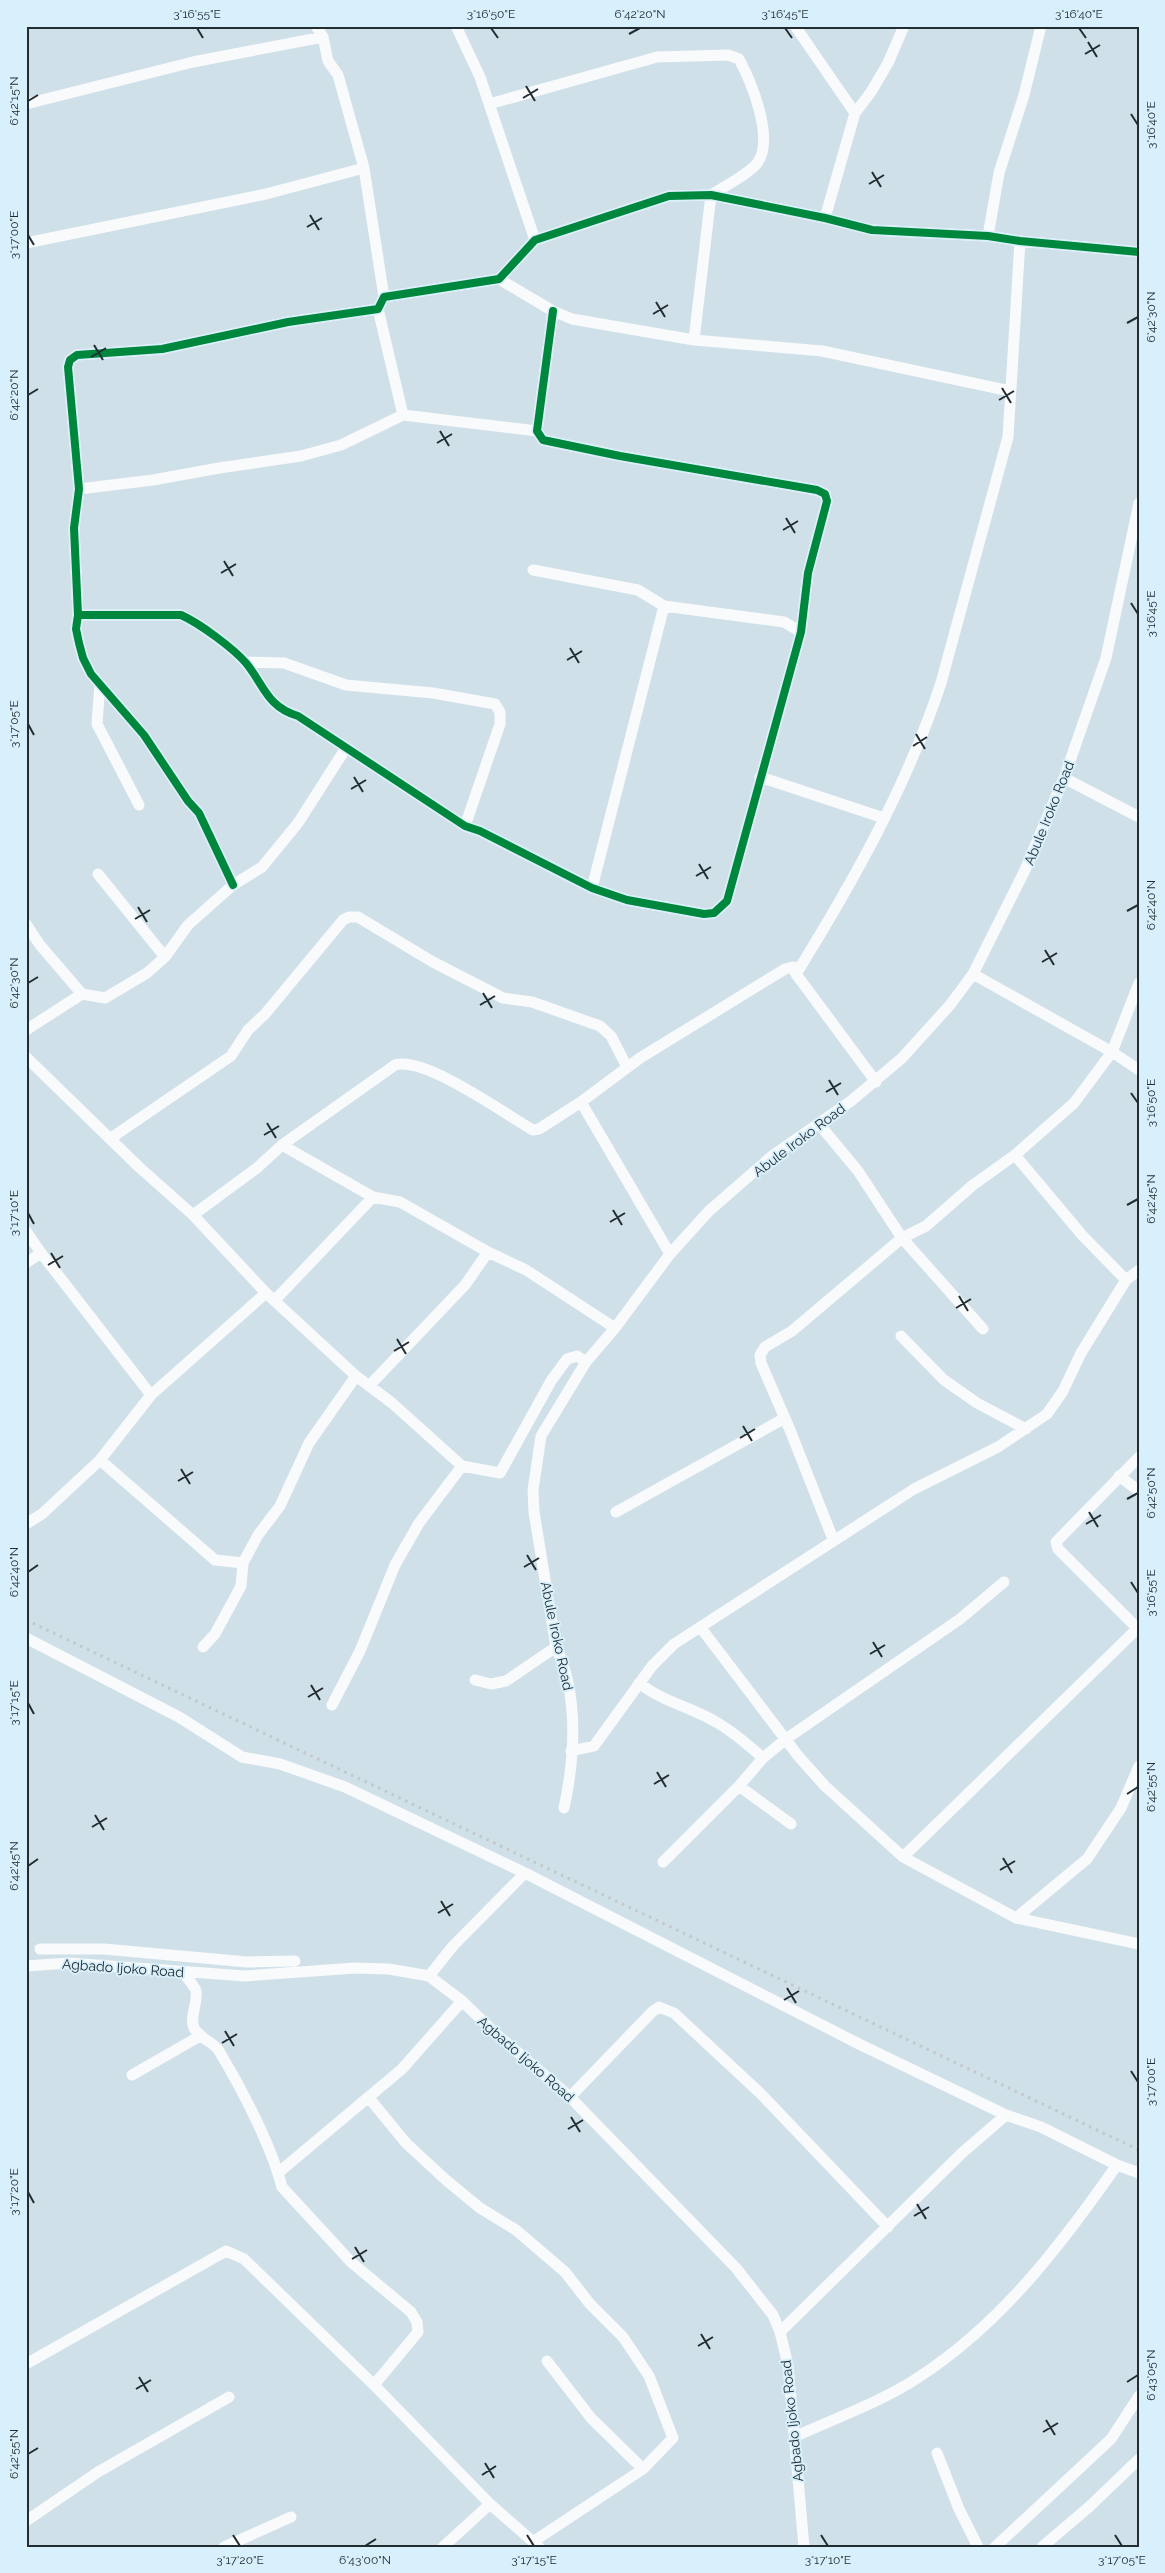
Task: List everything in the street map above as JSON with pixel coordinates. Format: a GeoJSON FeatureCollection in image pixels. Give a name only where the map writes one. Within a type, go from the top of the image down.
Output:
{"type":"FeatureCollection","features":[{"type":"Feature","properties":{"kind":"street"},"geometry":{"type":"LineString","coordinates":[[316,26],[323,37],[328,61],[338,74],[364,168],[384,297],[378,309],[403,415]]}},
{"type":"Feature","properties":{"kind":"street"},"geometry":{"type":"LineString","coordinates":[[456,26],[480,78],[501,135],[535,240]]}},
{"type":"Feature","properties":{"kind":"street"},"geometry":{"type":"LineString","coordinates":[[795,26],[855,113]]}},
{"type":"Feature","properties":{"kind":"street"},"geometry":{"type":"LineString","coordinates":[[825,218],[855,113],[871,92],[884,70],[904,26]]}},
{"type":"Feature","properties":{"kind":"street"},"geometry":{"type":"LineString","coordinates":[[988,236],[998,173],[1024,95],[1042,26]]}},
{"type":"Feature","properties":{"kind":"street"},"geometry":{"type":"LineString","coordinates":[[26,104],[193,62],[323,37]]}},
{"type":"Feature","properties":{"kind":"street"},"geometry":{"type":"LineString","coordinates":[[489,104],[657,57],[728,55],[739,59],[748,74],[766,137],[764,150],[757,164],[711,195],[694,340]]}},
{"type":"Feature","properties":{"kind":"street"},"geometry":{"type":"LineString","coordinates":[[26,243],[266,194],[364,168]]}},
{"type":"Feature","properties":{"kind":"street"},"geometry":{"type":"LineString","coordinates":[[384,297],[499,279],[535,240],[669,196],[711,195],[825,218],[872,230],[988,236],[1020,241],[1139,252]]}},
{"type":"Feature","properties":{"kind":"street"},"geometry":{"type":"LineString","coordinates":[[796,974],[835,910],[884,818],[929,719],[941,683],[1008,437],[1020,241]]}},
{"type":"Feature","properties":{"kind":"street"},"geometry":{"type":"LineString","coordinates":[[499,279],[553,311],[572,319],[694,340],[822,351],[1010,391]]}},
{"type":"Feature","properties":{"kind":"street"},"geometry":{"type":"LineString","coordinates":[[233,884],[199,813],[188,802],[144,735],[100,684],[83,658],[76,628],[78,615],[74,528],[79,489],[68,367],[70,360],[77,355],[162,349],[288,322],[378,309]]}},
{"type":"Feature","properties":{"kind":"street"},"geometry":{"type":"LineString","coordinates":[[78,615],[180,615],[206,630],[246,662],[263,692],[285,712],[298,716],[465,826],[480,831],[592,888],[627,900],[704,914],[714,913],[727,901],[801,632],[808,573],[826,501],[825,494],[817,490],[550,443],[543,440],[538,431],[553,311]]}},
{"type":"Feature","properties":{"kind":"street"},"geometry":{"type":"LineString","coordinates":[[79,489],[153,480],[301,456],[341,445],[403,415],[538,431]]}},
{"type":"Feature","properties":{"kind":"street","name":"Abule Iroko Road"},"geometry":{"type":"LineString","coordinates":[[564,1808],[571,1751],[572,1717],[569,1686],[564,1662],[556,1647],[536,1528],[533,1490],[541,1436],[586,1362],[615,1328],[670,1254],[724,1197],[772,1156],[876,1082],[928,1032],[973,974],[1025,870],[1064,778],[1106,658],[1137,527],[1139,503]]}},
{"type":"Feature","properties":{"kind":"street"},"geometry":{"type":"LineString","coordinates":[[533,570],[638,590],[664,606],[784,622],[801,632]]}},
{"type":"Feature","properties":{"kind":"street"},"geometry":{"type":"LineString","coordinates":[[592,888],[664,606]]}},
{"type":"Feature","properties":{"kind":"street"},"geometry":{"type":"LineString","coordinates":[[246,662],[284,663],[346,685],[433,693],[496,704],[500,712],[500,724],[465,826]]}},
{"type":"Feature","properties":{"kind":"street"},"geometry":{"type":"LineString","coordinates":[[100,684],[97,724],[139,805]]}},
{"type":"Feature","properties":{"kind":"street"},"geometry":{"type":"LineString","coordinates":[[26,924],[40,945],[82,994],[105,998],[148,973],[165,957],[188,924],[233,884],[262,868],[289,835],[346,748]]}},
{"type":"Feature","properties":{"kind":"street"},"geometry":{"type":"LineString","coordinates":[[760,777],[884,818]]}},
{"type":"Feature","properties":{"kind":"street"},"geometry":{"type":"LineString","coordinates":[[1064,778],[1139,817]]}},
{"type":"Feature","properties":{"kind":"street"},"geometry":{"type":"LineString","coordinates":[[98,874],[165,957]]}},
{"type":"Feature","properties":{"kind":"street"},"geometry":{"type":"LineString","coordinates":[[111,1138],[231,1056],[248,1030],[265,1014],[343,920],[349,917],[358,917],[433,962],[504,998],[532,1002],[600,1026],[611,1036],[627,1068]]}},
{"type":"Feature","properties":{"kind":"street"},"geometry":{"type":"LineString","coordinates":[[193,1215],[257,1168],[282,1145],[395,1065],[404,1062],[412,1063],[455,1082],[533,1130],[539,1129],[581,1102],[627,1068],[774,974],[793,967],[796,974],[876,1082]]}},
{"type":"Feature","properties":{"kind":"street"},"geometry":{"type":"LineString","coordinates":[[973,974],[1112,1052],[1139,1070]]}},
{"type":"Feature","properties":{"kind":"street"},"geometry":{"type":"LineString","coordinates":[[833,1539],[761,1363],[760,1355],[764,1347],[806,1319],[902,1238],[926,1226],[973,1185],[1015,1155],[1074,1103],[1112,1052],[1139,983]]}},
{"type":"Feature","properties":{"kind":"street"},"geometry":{"type":"LineString","coordinates":[[26,1030],[82,994]]}},
{"type":"Feature","properties":{"kind":"street"},"geometry":{"type":"LineString","coordinates":[[26,1057],[139,1167],[193,1215],[271,1296],[356,1376],[392,1403],[462,1466],[500,1473],[551,1381],[567,1359],[577,1356],[586,1362]]}},
{"type":"Feature","properties":{"kind":"street"},"geometry":{"type":"LineString","coordinates":[[581,1102],[670,1254]]}},
{"type":"Feature","properties":{"kind":"street"},"geometry":{"type":"LineString","coordinates":[[819,1124],[858,1171],[902,1238],[983,1329]]}},
{"type":"Feature","properties":{"kind":"street"},"geometry":{"type":"LineString","coordinates":[[282,1145],[373,1197],[400,1202],[488,1252],[526,1270],[615,1328]]}},
{"type":"Feature","properties":{"kind":"street"},"geometry":{"type":"LineString","coordinates":[[1015,1155],[1082,1235],[1126,1280]]}},
{"type":"Feature","properties":{"kind":"street"},"geometry":{"type":"LineString","coordinates":[[26,1524],[42,1514],[100,1460],[152,1395],[271,1296],[373,1197]]}},
{"type":"Feature","properties":{"kind":"street"},"geometry":{"type":"LineString","coordinates":[[26,1231],[40,1253],[152,1395]]}},
{"type":"Feature","properties":{"kind":"street"},"geometry":{"type":"LineString","coordinates":[[368,1386],[465,1285],[488,1252]]}},
{"type":"Feature","properties":{"kind":"street"},"geometry":{"type":"LineString","coordinates":[[26,1262],[40,1253]]}},
{"type":"Feature","properties":{"kind":"street"},"geometry":{"type":"LineString","coordinates":[[571,1751],[594,1746],[639,1683],[674,1644],[701,1628],[833,1539],[914,1489],[998,1447],[1047,1414],[1062,1391],[1081,1353],[1126,1280],[1139,1270]]}},
{"type":"Feature","properties":{"kind":"street"},"geometry":{"type":"LineString","coordinates":[[902,1336],[944,1380],[977,1403],[1026,1429]]}},
{"type":"Feature","properties":{"kind":"street"},"geometry":{"type":"LineString","coordinates":[[203,1647],[214,1634],[241,1586],[243,1563],[258,1535],[280,1506],[309,1443],[356,1376]]}},
{"type":"Feature","properties":{"kind":"street"},"geometry":{"type":"LineString","coordinates":[[616,1512],[785,1418]]}},
{"type":"Feature","properties":{"kind":"street"},"geometry":{"type":"LineString","coordinates":[[903,1858],[1138,1628],[1058,1549],[1056,1542],[1139,1457]]}},
{"type":"Feature","properties":{"kind":"street"},"geometry":{"type":"LineString","coordinates":[[100,1460],[215,1560],[243,1563]]}},
{"type":"Feature","properties":{"kind":"street"},"geometry":{"type":"LineString","coordinates":[[332,1705],[360,1650],[394,1565],[419,1523],[462,1466]]}},
{"type":"Feature","properties":{"kind":"street"},"geometry":{"type":"LineString","coordinates":[[1119,1476],[1139,1491]]}},
{"type":"Feature","properties":{"kind":"street"},"geometry":{"type":"LineString","coordinates":[[663,1862],[739,1786],[763,1758],[786,1739],[960,1619],[1004,1582]]}},
{"type":"Feature","properties":{"kind":"street"},"geometry":{"type":"LineString","coordinates":[[701,1628],[786,1739],[825,1786],[903,1858],[1016,1918],[1139,1944]]}},
{"type":"Feature","properties":{"kind":"street"},"geometry":{"type":"LineString","coordinates":[[26,1638],[179,1717],[242,1757],[280,1764],[345,1787],[525,1873],[693,1960],[1006,2115],[1041,2127],[1117,2165],[1139,2173]]}},
{"type":"Feature","properties":{"kind":"street"},"geometry":{"type":"LineString","coordinates":[[475,1680],[491,1684],[506,1681],[556,1647]]}},
{"type":"Feature","properties":{"kind":"street"},"geometry":{"type":"LineString","coordinates":[[639,1683],[655,1696],[716,1721],[742,1739],[763,1758]]}},
{"type":"Feature","properties":{"kind":"street"},"geometry":{"type":"LineString","coordinates":[[1016,1918],[1087,1859],[1121,1808],[1139,1766]]}},
{"type":"Feature","properties":{"kind":"street"},"geometry":{"type":"LineString","coordinates":[[739,1786],[791,1824]]}},
{"type":"Feature","properties":{"kind":"street"},"geometry":{"type":"LineString","coordinates":[[429,1976],[453,1946],[525,1873]]}},
{"type":"Feature","properties":{"kind":"street"},"geometry":{"type":"LineString","coordinates":[[40,1949],[104,1949],[247,1962],[295,1961]]}},
{"type":"Feature","properties":{"kind":"street","name":"Agbado Ijoko Road"},"geometry":{"type":"LineString","coordinates":[[26,1966],[70,1963],[245,1976],[355,1968],[389,1969],[429,1976],[462,2001],[494,2032],[570,2097],[736,2268],[773,2315],[780,2332],[788,2365],[789,2394],[796,2436],[804,2547]]}},
{"type":"Feature","properties":{"kind":"street"},"geometry":{"type":"LineString","coordinates":[[183,1972],[196,1990],[196,2008],[192,2019],[194,2028],[200,2036],[218,2049],[278,2172],[282,2187],[350,2262],[411,2312],[418,2322],[418,2332],[374,2385]]}},
{"type":"Feature","properties":{"kind":"street"},"geometry":{"type":"LineString","coordinates":[[278,2172],[402,2069],[462,2001]]}},
{"type":"Feature","properties":{"kind":"street"},"geometry":{"type":"LineString","coordinates":[[570,2097],[652,2012],[660,2007],[674,2013],[761,2094],[888,2227]]}},
{"type":"Feature","properties":{"kind":"street"},"geometry":{"type":"LineString","coordinates":[[132,2075],[200,2036]]}},
{"type":"Feature","properties":{"kind":"street"},"geometry":{"type":"LineString","coordinates":[[26,2364],[226,2251],[244,2259],[374,2385],[490,2504],[536,2544],[643,2469],[673,2438],[649,2376],[623,2337],[590,2304],[564,2272],[516,2230],[480,2208],[446,2180],[406,2143],[368,2098]]}},
{"type":"Feature","properties":{"kind":"street"},"geometry":{"type":"LineString","coordinates":[[780,2332],[962,2153],[1006,2115]]}},
{"type":"Feature","properties":{"kind":"street"},"geometry":{"type":"LineString","coordinates":[[796,2436],[918,2378],[962,2347],[1016,2295],[1047,2261],[1117,2165]]}},
{"type":"Feature","properties":{"kind":"street"},"geometry":{"type":"LineString","coordinates":[[547,2361],[591,2418],[643,2469]]}},
{"type":"Feature","properties":{"kind":"street"},"geometry":{"type":"LineString","coordinates":[[995,2547],[1111,2439],[1139,2396]]}},
{"type":"Feature","properties":{"kind":"street"},"geometry":{"type":"LineString","coordinates":[[26,2521],[107,2467],[229,2397]]}},
{"type":"Feature","properties":{"kind":"street"},"geometry":{"type":"LineString","coordinates":[[937,2453],[959,2509],[978,2547]]}},
{"type":"Feature","properties":{"kind":"street"},"geometry":{"type":"LineString","coordinates":[[1042,2547],[1089,2507],[1139,2459]]}},
{"type":"Feature","properties":{"kind":"street"},"geometry":{"type":"LineString","coordinates":[[443,2547],[490,2504]]}},
{"type":"Feature","properties":{"kind":"street"},"geometry":{"type":"LineString","coordinates":[[224,2547],[291,2517]]}},
{"type":"Feature","properties":{"kind":"railway"},"geometry":{"type":"LineString","coordinates":[[26,1620],[1139,2150]]}},
{"type":"Feature","properties":{"kind":"cycle path"},"geometry":{"type":"LineString","coordinates":[[233,885],[199,813],[188,801],[144,735],[91,674],[83,658],[76,629],[78,615],[74,528],[79,489],[68,367],[70,360],[77,355],[162,349],[288,322],[378,309],[384,297],[499,279],[535,240],[669,196],[711,195],[825,218],[872,230],[988,236],[1020,241],[1139,252]]}},
{"type":"Feature","properties":{"kind":"cycle path"},"geometry":{"type":"LineString","coordinates":[[78,615],[181,615],[206,630],[240,657],[279,707],[298,716],[465,826],[480,831],[592,888],[627,900],[704,914],[714,913],[727,901],[801,632],[808,573],[827,501],[825,494],[817,490],[620,456],[543,440],[537,431],[553,311]]}}]}
